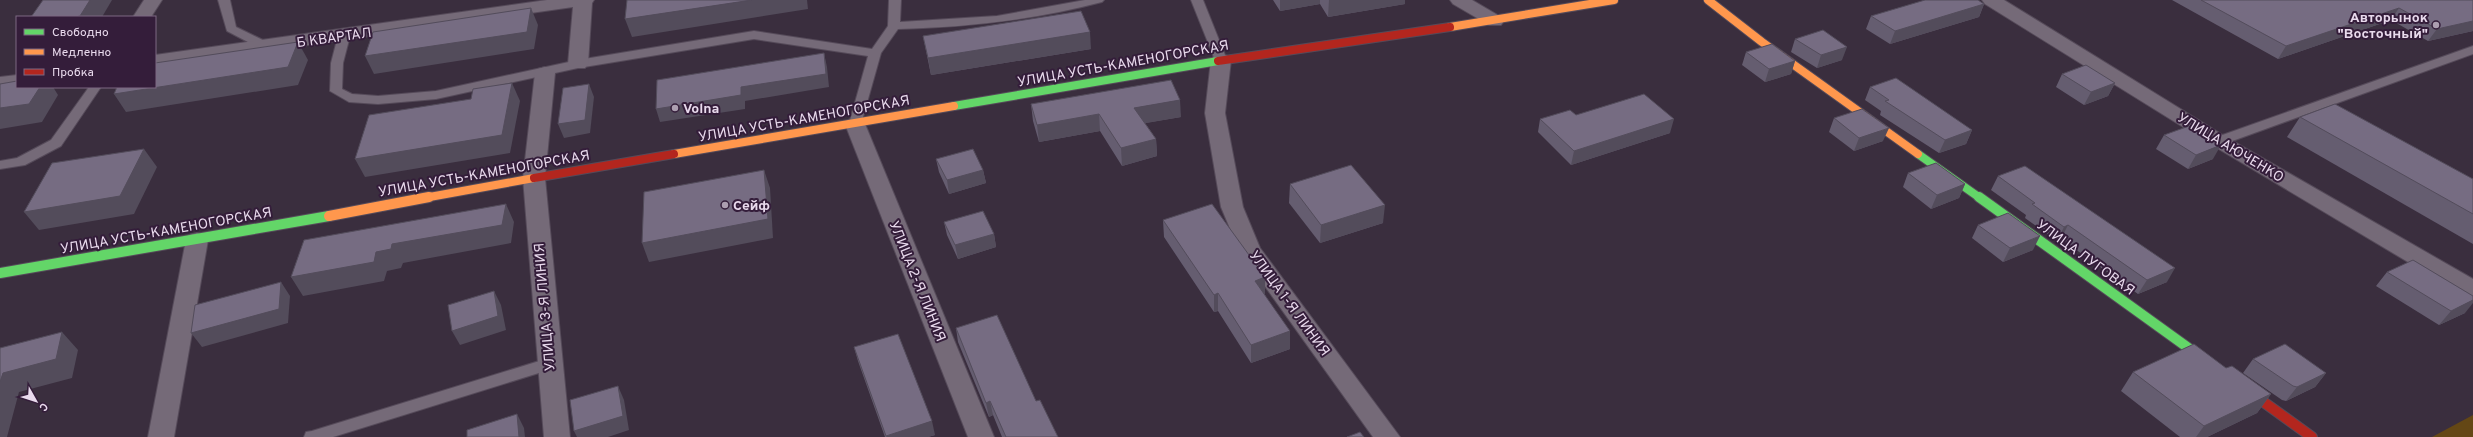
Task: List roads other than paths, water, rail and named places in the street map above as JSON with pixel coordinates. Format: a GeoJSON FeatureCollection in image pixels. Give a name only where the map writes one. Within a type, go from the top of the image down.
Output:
{"type":"FeatureCollection","features":[{"type":"Feature","properties":{"kind":"street"},"geometry":{"type":"LineString","coordinates":[[143,16],[153,0]]}},
{"type":"Feature","properties":{"kind":"street","name":"Б КВАРТАЛ"},"geometry":{"type":"LineString","coordinates":[[156,62],[344,36],[584,0],[578,64]]}},
{"type":"Feature","properties":{"kind":"street"},"geometry":{"type":"LineString","coordinates":[[1459,0],[1495,21]]}},
{"type":"Feature","properties":{"kind":"street","name":"УЛИЦА УСТЬ-КАМЕНОГОРСКАЯ"},"geometry":{"type":"LineString","coordinates":[[0,273],[197,240],[534,178],[1220,60],[1495,21],[1614,0]]}},
{"type":"Feature","properties":{"kind":"street","name":"УЛИЦА ЛУГОВАЯ"},"geometry":{"type":"LineString","coordinates":[[1708,0],[1762,42],[2221,372]]}},
{"type":"Feature","properties":{"kind":"street","name":"УЛИЦА АЮЧЕНКО"},"geometry":{"type":"LineString","coordinates":[[1991,0],[2219,141],[2473,290]]}},
{"type":"Feature","properties":{"kind":"street","name":"УЛИЦА 1-Я ЛИНИЯ"},"geometry":{"type":"LineString","coordinates":[[1220,60],[1215,113],[1232,207],[1250,250],[1387,437]]}},
{"type":"Feature","properties":{"kind":"street","name":"УЛИЦА 3-Я ЛИНИЯ"},"geometry":{"type":"LineString","coordinates":[[544,73],[534,178],[549,364],[557,437]]}},
{"type":"Feature","properties":{"kind":"street"},"geometry":{"type":"LineString","coordinates":[[0,83],[16,81]]}},
{"type":"Feature","properties":{"kind":"street","name":"УЛИЦА 2-Я ЛИНИЯ"},"geometry":{"type":"LineString","coordinates":[[855,124],[982,437]]}},
{"type":"Feature","properties":{"kind":"street"},"geometry":{"type":"LineString","coordinates":[[161,437],[197,240]]}},
{"type":"Feature","properties":{"kind":"street"},"geometry":{"type":"LineString","coordinates":[[2234,381],[2312,437]]}},
{"type":"Feature","properties":{"kind":"lane"},"geometry":{"type":"LineString","coordinates":[[224,0],[231,29],[265,46]]}},
{"type":"Feature","properties":{"kind":"lane"},"geometry":{"type":"LineString","coordinates":[[855,124],[875,53],[894,26],[895,0]]}},
{"type":"Feature","properties":{"kind":"lane"},"geometry":{"type":"LineString","coordinates":[[894,26],[946,25],[997,19],[1098,0]]}},
{"type":"Feature","properties":{"kind":"lane"},"geometry":{"type":"LineString","coordinates":[[1197,0],[1220,60]]}},
{"type":"Feature","properties":{"kind":"lane"},"geometry":{"type":"LineString","coordinates":[[344,36],[336,57],[334,77],[336,91],[349,98],[378,100],[436,95],[544,73],[578,64],[754,35],[875,53]]}},
{"type":"Feature","properties":{"kind":"lane"},"geometry":{"type":"LineString","coordinates":[[2219,141],[2473,50]]}},
{"type":"Feature","properties":{"kind":"lane"},"geometry":{"type":"LineString","coordinates":[[0,165],[20,162],[56,143],[95,88]]}},
{"type":"Feature","properties":{"kind":"lane"},"geometry":{"type":"LineString","coordinates":[[312,437],[549,364]]}},
{"type":"Feature","properties":{"kind":"place","name":"Авторынок \"Восточный\""},"geometry":{"type":"Point","coordinates":[2436,25]}},
{"type":"Feature","properties":{"kind":"place","name":"Volna"},"geometry":{"type":"Point","coordinates":[675,108]}},
{"type":"Feature","properties":{"kind":"place","name":"Сейф"},"geometry":{"type":"Point","coordinates":[725,205]}}]}
